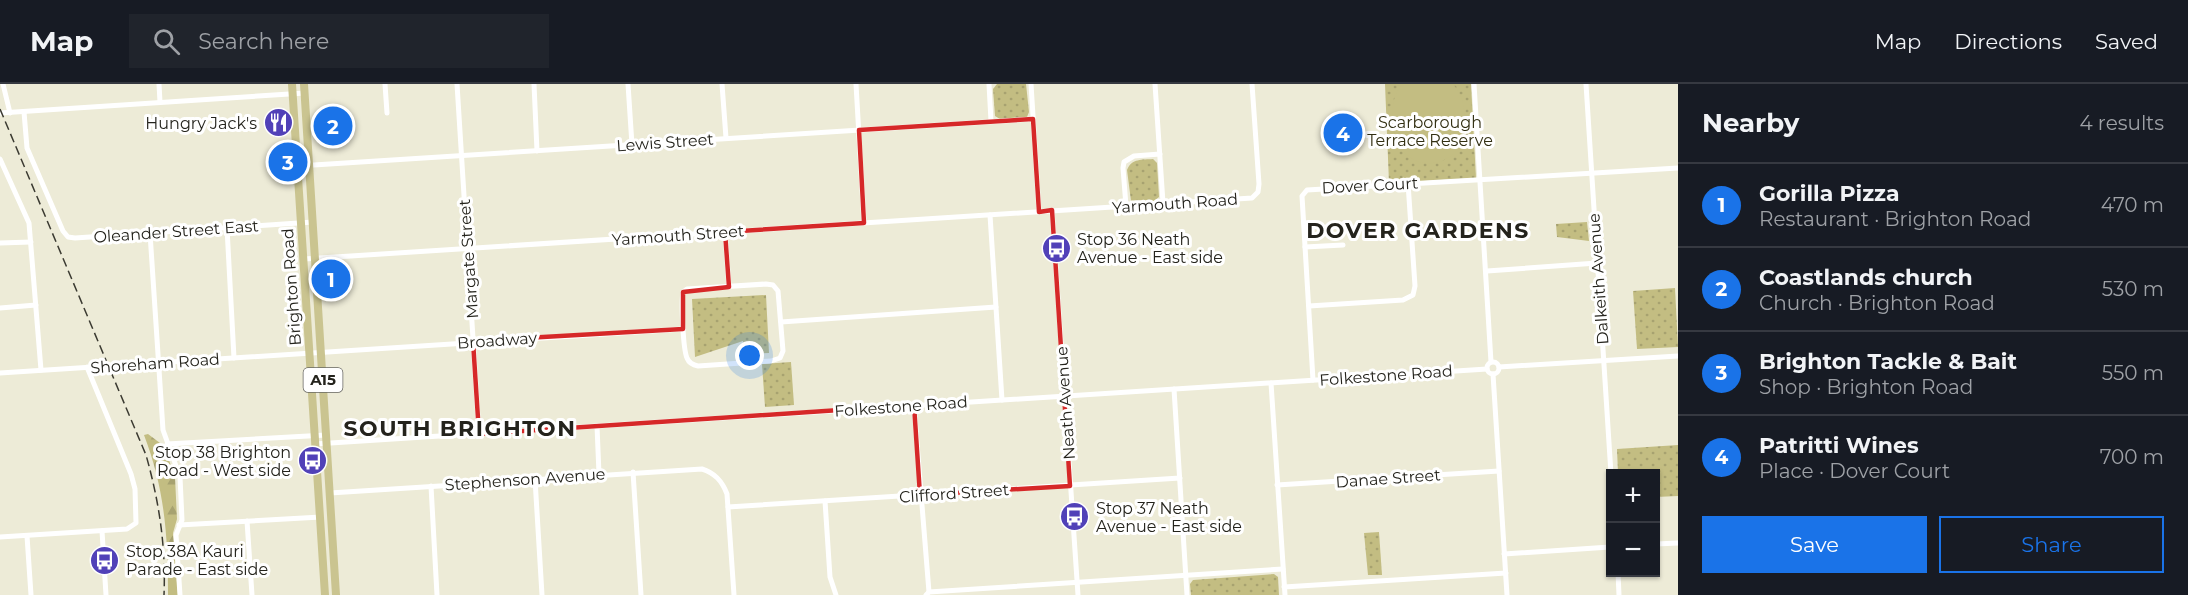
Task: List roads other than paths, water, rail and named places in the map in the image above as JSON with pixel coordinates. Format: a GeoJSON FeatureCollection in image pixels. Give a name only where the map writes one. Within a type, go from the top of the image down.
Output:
{"type":"FeatureCollection","features":[{"type":"Feature","properties":{"kind":"main road","name":"Brighton Road"},"geometry":{"type":"LineString","coordinates":[[304,88],[336,595]]}},
{"type":"Feature","properties":{"kind":"main road","name":"Brighton Road"},"geometry":{"type":"LineString","coordinates":[[293,89],[325,595]]}},
{"type":"Feature","properties":{"kind":"street"},"geometry":{"type":"LineString","coordinates":[[3,84],[10,113]]}},
{"type":"Feature","properties":{"kind":"street"},"geometry":{"type":"LineString","coordinates":[[159,84],[160,102]]}},
{"type":"Feature","properties":{"kind":"street"},"geometry":{"type":"LineString","coordinates":[[385,84],[387,113]]}},
{"type":"Feature","properties":{"kind":"street","name":"Margate Street"},"geometry":{"type":"LineString","coordinates":[[457,84],[479,434]]}},
{"type":"Feature","properties":{"kind":"street"},"geometry":{"type":"LineString","coordinates":[[534,84],[537,151]]}},
{"type":"Feature","properties":{"kind":"street"},"geometry":{"type":"LineString","coordinates":[[628,84],[632,144]]}},
{"type":"Feature","properties":{"kind":"street"},"geometry":{"type":"LineString","coordinates":[[722,84],[726,138]]}},
{"type":"Feature","properties":{"kind":"street"},"geometry":{"type":"LineString","coordinates":[[856,84],[864,223]]}},
{"type":"Feature","properties":{"kind":"street"},"geometry":{"type":"LineString","coordinates":[[989,84],[991,121]]}},
{"type":"Feature","properties":{"kind":"street"},"geometry":{"type":"LineString","coordinates":[[1031,84],[1039,212]]}},
{"type":"Feature","properties":{"kind":"street"},"geometry":{"type":"LineString","coordinates":[[1155,84],[1163,203]]}},
{"type":"Feature","properties":{"kind":"street","name":"Yarmouth Road"},"geometry":{"type":"LineString","coordinates":[[1052,210],[1249,198],[1257,194],[1259,184],[1252,84]]}},
{"type":"Feature","properties":{"kind":"street"},"geometry":{"type":"LineString","coordinates":[[1474,84],[1487,270],[1491,362],[1488,363],[1487,369],[1493,374]]}},
{"type":"Feature","properties":{"kind":"street","name":"Dalkeith Avenue"},"geometry":{"type":"LineString","coordinates":[[1586,84],[1611,469]]}},
{"type":"Feature","properties":{"kind":"street"},"geometry":{"type":"LineString","coordinates":[[0,113],[160,102],[304,88]]}},
{"type":"Feature","properties":{"kind":"street","name":"Oleander Street East"},"geometry":{"type":"LineString","coordinates":[[24,112],[29,154],[63,231],[68,237],[313,222]]}},
{"type":"Feature","properties":{"kind":"street","name":"Lewis Street"},"geometry":{"type":"LineString","coordinates":[[298,166],[1033,119]]}},
{"type":"Feature","properties":{"kind":"street"},"geometry":{"type":"LineString","coordinates":[[1126,206],[1124,162],[1134,156],[1160,154]]}},
{"type":"Feature","properties":{"kind":"street"},"geometry":{"type":"LineString","coordinates":[[0,159],[29,223],[41,370]]}},
{"type":"Feature","properties":{"kind":"street","name":"Dover Court"},"geometry":{"type":"LineString","coordinates":[[1313,380],[1302,196],[1307,189],[1678,168]]}},
{"type":"Feature","properties":{"kind":"street"},"geometry":{"type":"LineString","coordinates":[[0,178],[8,177]]}},
{"type":"Feature","properties":{"kind":"street"},"geometry":{"type":"LineString","coordinates":[[1309,306],[1403,300],[1413,295],[1415,286],[1408,183]]}},
{"type":"Feature","properties":{"kind":"street","name":"Yarmouth Street"},"geometry":{"type":"LineString","coordinates":[[304,259],[1052,210]]}},
{"type":"Feature","properties":{"kind":"street","name":"Neath Avenue"},"geometry":{"type":"LineString","coordinates":[[1052,210],[1078,595]]}},
{"type":"Feature","properties":{"kind":"street"},"geometry":{"type":"LineString","coordinates":[[990,215],[1002,400]]}},
{"type":"Feature","properties":{"kind":"street"},"geometry":{"type":"LineString","coordinates":[[227,228],[234,358]]}},
{"type":"Feature","properties":{"kind":"street"},"geometry":{"type":"LineString","coordinates":[[725,232],[729,286]]}},
{"type":"Feature","properties":{"kind":"street"},"geometry":{"type":"LineString","coordinates":[[150,233],[164,430],[180,477],[182,520],[176,535],[180,595]]}},
{"type":"Feature","properties":{"kind":"street"},"geometry":{"type":"LineString","coordinates":[[0,243],[31,242]]}},
{"type":"Feature","properties":{"kind":"street"},"geometry":{"type":"LineString","coordinates":[[1305,247],[1343,245]]}},
{"type":"Feature","properties":{"kind":"street"},"geometry":{"type":"LineString","coordinates":[[1487,270],[1597,263]]}},
{"type":"Feature","properties":{"kind":"street"},"geometry":{"type":"LineString","coordinates":[[766,284],[777,288],[783,351],[780,357],[771,361],[717,365],[698,366],[689,362],[683,328],[683,292],[729,286],[766,284]]}},
{"type":"Feature","properties":{"kind":"street"},"geometry":{"type":"LineString","coordinates":[[0,308],[36,305]]}},
{"type":"Feature","properties":{"kind":"street"},"geometry":{"type":"LineString","coordinates":[[781,322],[996,307]]}},
{"type":"Feature","properties":{"kind":"street","name":"Broadway"},"geometry":{"type":"LineString","coordinates":[[310,353],[683,328]]}},
{"type":"Feature","properties":{"kind":"street","name":"Shoreham Road"},"geometry":{"type":"LineString","coordinates":[[0,373],[310,353]]}},
{"type":"Feature","properties":{"kind":"street"},"geometry":{"type":"LineString","coordinates":[[1498,367],[1678,356]]}},
{"type":"Feature","properties":{"kind":"street"},"geometry":{"type":"LineString","coordinates":[[1491,362],[1495,362],[1498,367]]}},
{"type":"Feature","properties":{"kind":"street"},"geometry":{"type":"LineString","coordinates":[[1498,367],[1493,374],[1507,595]]}},
{"type":"Feature","properties":{"kind":"street"},"geometry":{"type":"LineString","coordinates":[[0,537],[127,529],[137,520],[133,482],[87,368]]}},
{"type":"Feature","properties":{"kind":"street","name":"Folkestone Road"},"geometry":{"type":"LineString","coordinates":[[167,444],[479,434],[1487,369]]}},
{"type":"Feature","properties":{"kind":"street"},"geometry":{"type":"LineString","coordinates":[[1271,382],[1285,595]]}},
{"type":"Feature","properties":{"kind":"street"},"geometry":{"type":"LineString","coordinates":[[1174,389],[1187,595]]}},
{"type":"Feature","properties":{"kind":"street"},"geometry":{"type":"LineString","coordinates":[[914,405],[927,594],[1283,569]]}},
{"type":"Feature","properties":{"kind":"street"},"geometry":{"type":"LineString","coordinates":[[597,426],[599,474]]}},
{"type":"Feature","properties":{"kind":"street","name":"Stephenson Avenue"},"geometry":{"type":"LineString","coordinates":[[330,492],[702,469],[717,477],[723,484],[728,507]]}},
{"type":"Feature","properties":{"kind":"street","name":"Danae Street"},"geometry":{"type":"LineString","coordinates":[[1277,485],[1499,471]]}},
{"type":"Feature","properties":{"kind":"street"},"geometry":{"type":"LineString","coordinates":[[633,472],[641,595]]}},
{"type":"Feature","properties":{"kind":"street","name":"Clifford Street"},"geometry":{"type":"LineString","coordinates":[[728,507],[1180,478]]}},
{"type":"Feature","properties":{"kind":"street"},"geometry":{"type":"LineString","coordinates":[[535,479],[543,595]]}},
{"type":"Feature","properties":{"kind":"street"},"geometry":{"type":"LineString","coordinates":[[431,486],[437,595]]}},
{"type":"Feature","properties":{"kind":"street"},"geometry":{"type":"LineString","coordinates":[[825,501],[830,577],[836,595]]}},
{"type":"Feature","properties":{"kind":"street"},"geometry":{"type":"LineString","coordinates":[[728,507],[734,595]]}},
{"type":"Feature","properties":{"kind":"street"},"geometry":{"type":"LineString","coordinates":[[179,525],[321,517]]}},
{"type":"Feature","properties":{"kind":"street"},"geometry":{"type":"LineString","coordinates":[[247,521],[252,595]]}},
{"type":"Feature","properties":{"kind":"street"},"geometry":{"type":"LineString","coordinates":[[102,531],[106,595]]}},
{"type":"Feature","properties":{"kind":"street"},"geometry":{"type":"LineString","coordinates":[[27,536],[31,595]]}},
{"type":"Feature","properties":{"kind":"street"},"geometry":{"type":"LineString","coordinates":[[1660,544],[1678,543]]}},
{"type":"Feature","properties":{"kind":"street"},"geometry":{"type":"LineString","coordinates":[[1504,554],[1606,547]]}},
{"type":"Feature","properties":{"kind":"street"},"geometry":{"type":"LineString","coordinates":[[1284,587],[1506,573]]}},
{"type":"Feature","properties":{"kind":"street"},"geometry":{"type":"LineString","coordinates":[[1618,577],[1619,595]]}},
{"type":"Feature","properties":{"kind":"railway"},"geometry":{"type":"LineString","coordinates":[[0,109],[146,455],[161,524],[164,595]]}},
{"type":"Feature","properties":{"kind":"place","name":"Hungry Jack's"},"geometry":{"type":"Point","coordinates":[278,123]}},
{"type":"Feature","properties":{"kind":"place","name":"Coastlands church"},"geometry":{"type":"Point","coordinates":[333,126]}},
{"type":"Feature","properties":{"kind":"place","name":"Patritti Wines"},"geometry":{"type":"Point","coordinates":[1343,133]}},
{"type":"Feature","properties":{"kind":"place","name":"Brighton Tackle & Bait"},"geometry":{"type":"Point","coordinates":[288,162]}},
{"type":"Feature","properties":{"kind":"place","name":"Stop 36 Neath Avenue - East side"},"geometry":{"type":"Point","coordinates":[1056,248]}},
{"type":"Feature","properties":{"kind":"place","name":"Gorilla Pizza"},"geometry":{"type":"Point","coordinates":[331,279]}},
{"type":"Feature","properties":{"kind":"place","name":"Stop 38 Brighton Road - West side"},"geometry":{"type":"Point","coordinates":[312,461]}},
{"type":"Feature","properties":{"kind":"place","name":"Stop 37 Neath Avenue - East side"},"geometry":{"type":"Point","coordinates":[1075,517]}},
{"type":"Feature","properties":{"kind":"place","name":"Stop 38A Kauri Parade - East side"},"geometry":{"type":"Point","coordinates":[105,560]}},
{"type":"Feature","properties":{"kind":"district","name":"DOVER GARDENS"},"geometry":{"type":"Point","coordinates":[1418,230]}},
{"type":"Feature","properties":{"kind":"district","name":"SOUTH BRIGHTON"},"geometry":{"type":"Point","coordinates":[460,428]}},
{"type":"Feature","properties":{"kind":"park label","name":"Scarborough Terrace Reserve"},"geometry":{"type":"Point","coordinates":[1430,131]}}]}
